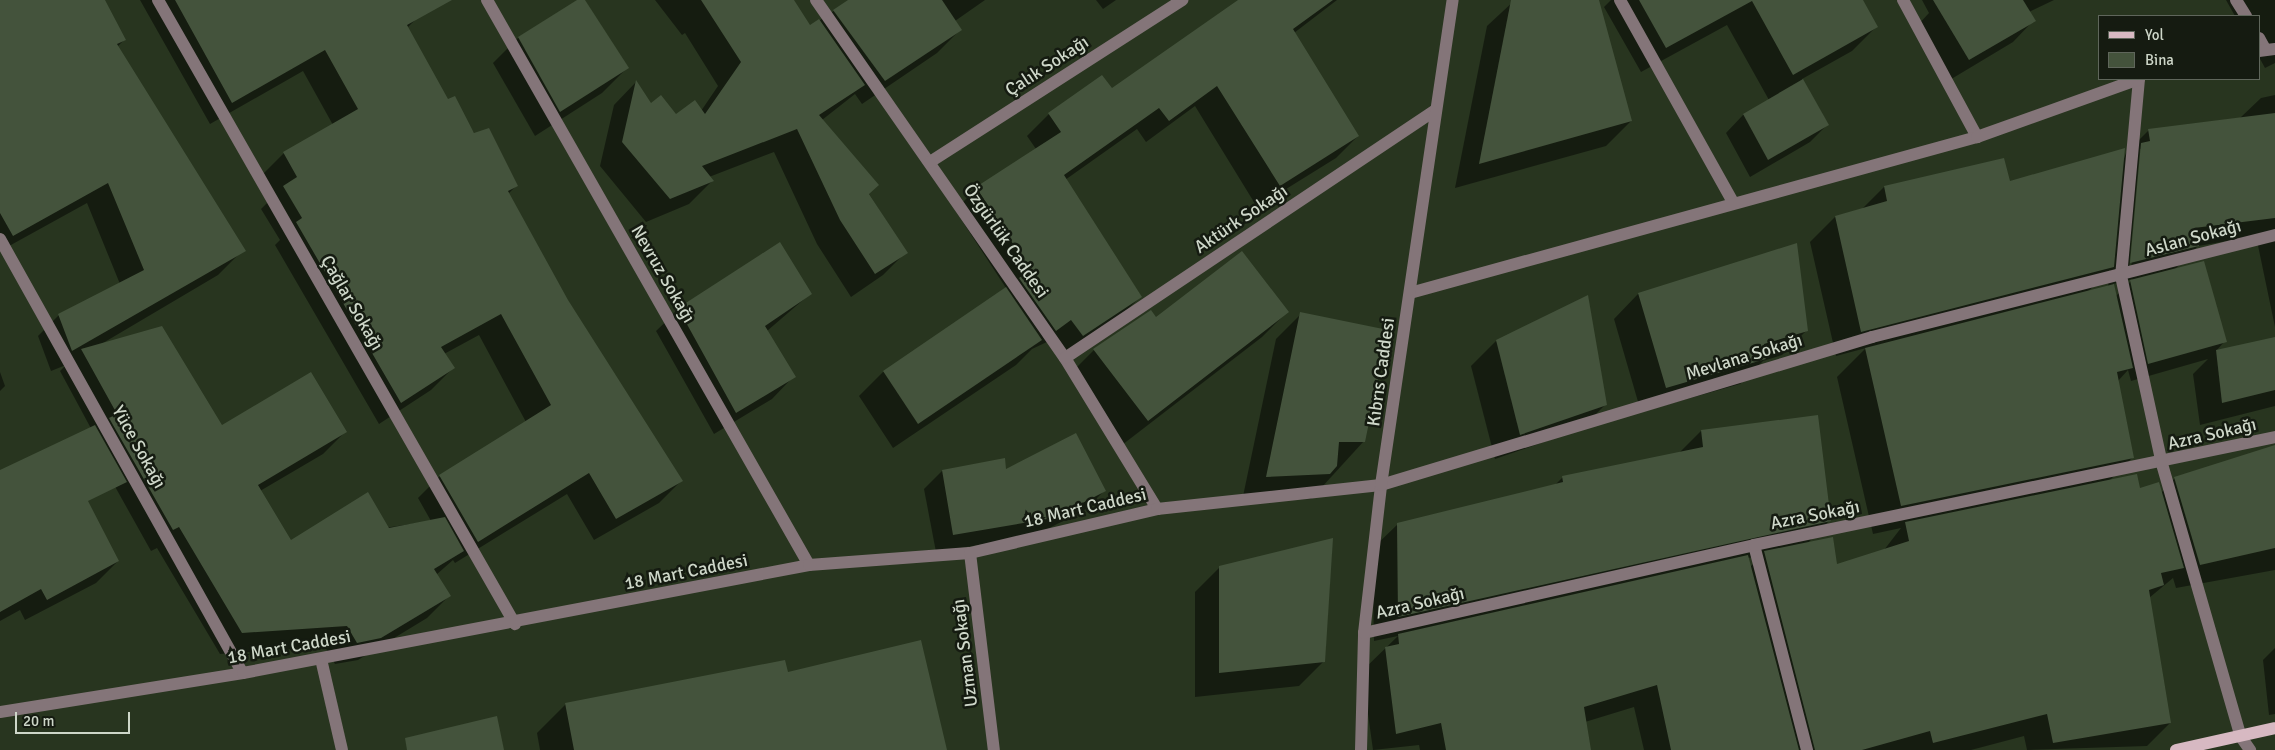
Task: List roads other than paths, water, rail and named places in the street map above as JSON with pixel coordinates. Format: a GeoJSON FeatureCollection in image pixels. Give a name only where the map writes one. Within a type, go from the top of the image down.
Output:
{"type":"FeatureCollection","features":[{"type":"Feature","properties":{"kind":"main road"},"geometry":{"type":"LineString","coordinates":[[2176,750],[2275,728]]}},
{"type":"Feature","properties":{"kind":"street","name":"Çağlar Sokağı"},"geometry":{"type":"LineString","coordinates":[[158,0],[515,624]]}},
{"type":"Feature","properties":{"kind":"street","name":"Nevruz Sokağı"},"geometry":{"type":"LineString","coordinates":[[487,0],[809,565]]}},
{"type":"Feature","properties":{"kind":"street","name":"Özgürlük Caddesi"},"geometry":{"type":"LineString","coordinates":[[816,0],[1065,358],[1157,509]]}},
{"type":"Feature","properties":{"kind":"street","name":"Çalık Sokağı"},"geometry":{"type":"LineString","coordinates":[[930,162],[1182,0]]}},
{"type":"Feature","properties":{"kind":"street","name":"Kıbrıs Caddesi"},"geometry":{"type":"LineString","coordinates":[[1361,750],[1364,633],[1381,485],[1453,0]]}},
{"type":"Feature","properties":{"kind":"street"},"geometry":{"type":"LineString","coordinates":[[1620,0],[1733,202]]}},
{"type":"Feature","properties":{"kind":"street"},"geometry":{"type":"LineString","coordinates":[[1903,0],[1978,137]]}},
{"type":"Feature","properties":{"kind":"street"},"geometry":{"type":"LineString","coordinates":[[2236,0],[2245,15]]}},
{"type":"Feature","properties":{"kind":"street"},"geometry":{"type":"LineString","coordinates":[[1410,293],[1733,202],[1978,137],[2136,80]]}},
{"type":"Feature","properties":{"kind":"street"},"geometry":{"type":"LineString","coordinates":[[2139,80],[2121,276],[2162,464],[2241,737],[2250,750]]}},
{"type":"Feature","properties":{"kind":"street","name":"Aktürk Sokağı"},"geometry":{"type":"LineString","coordinates":[[1065,358],[1436,110]]}},
{"type":"Feature","properties":{"kind":"street","name":"Aslan Sokağı"},"geometry":{"type":"LineString","coordinates":[[2121,276],[2275,235]]}},
{"type":"Feature","properties":{"kind":"street","name":"Yüce Sokağı"},"geometry":{"type":"LineString","coordinates":[[0,239],[243,673]]}},
{"type":"Feature","properties":{"kind":"street","name":"Mevlana Sokağı"},"geometry":{"type":"LineString","coordinates":[[1381,485],[1872,337],[2121,276]]}},
{"type":"Feature","properties":{"kind":"street","name":"Azra Sokağı"},"geometry":{"type":"LineString","coordinates":[[1364,633],[1754,545],[2162,464],[2275,437]]}},
{"type":"Feature","properties":{"kind":"street","name":"18 Mart Caddesi"},"geometry":{"type":"LineString","coordinates":[[0,712],[243,673],[515,624],[809,565],[970,553],[1157,509],[1381,485]]}},
{"type":"Feature","properties":{"kind":"street"},"geometry":{"type":"LineString","coordinates":[[1754,545],[1807,750]]}},
{"type":"Feature","properties":{"kind":"street","name":"Uzman Sokağı"},"geometry":{"type":"LineString","coordinates":[[970,553],[994,750]]}},
{"type":"Feature","properties":{"kind":"street"},"geometry":{"type":"LineString","coordinates":[[321,659],[342,750]]}}]}
